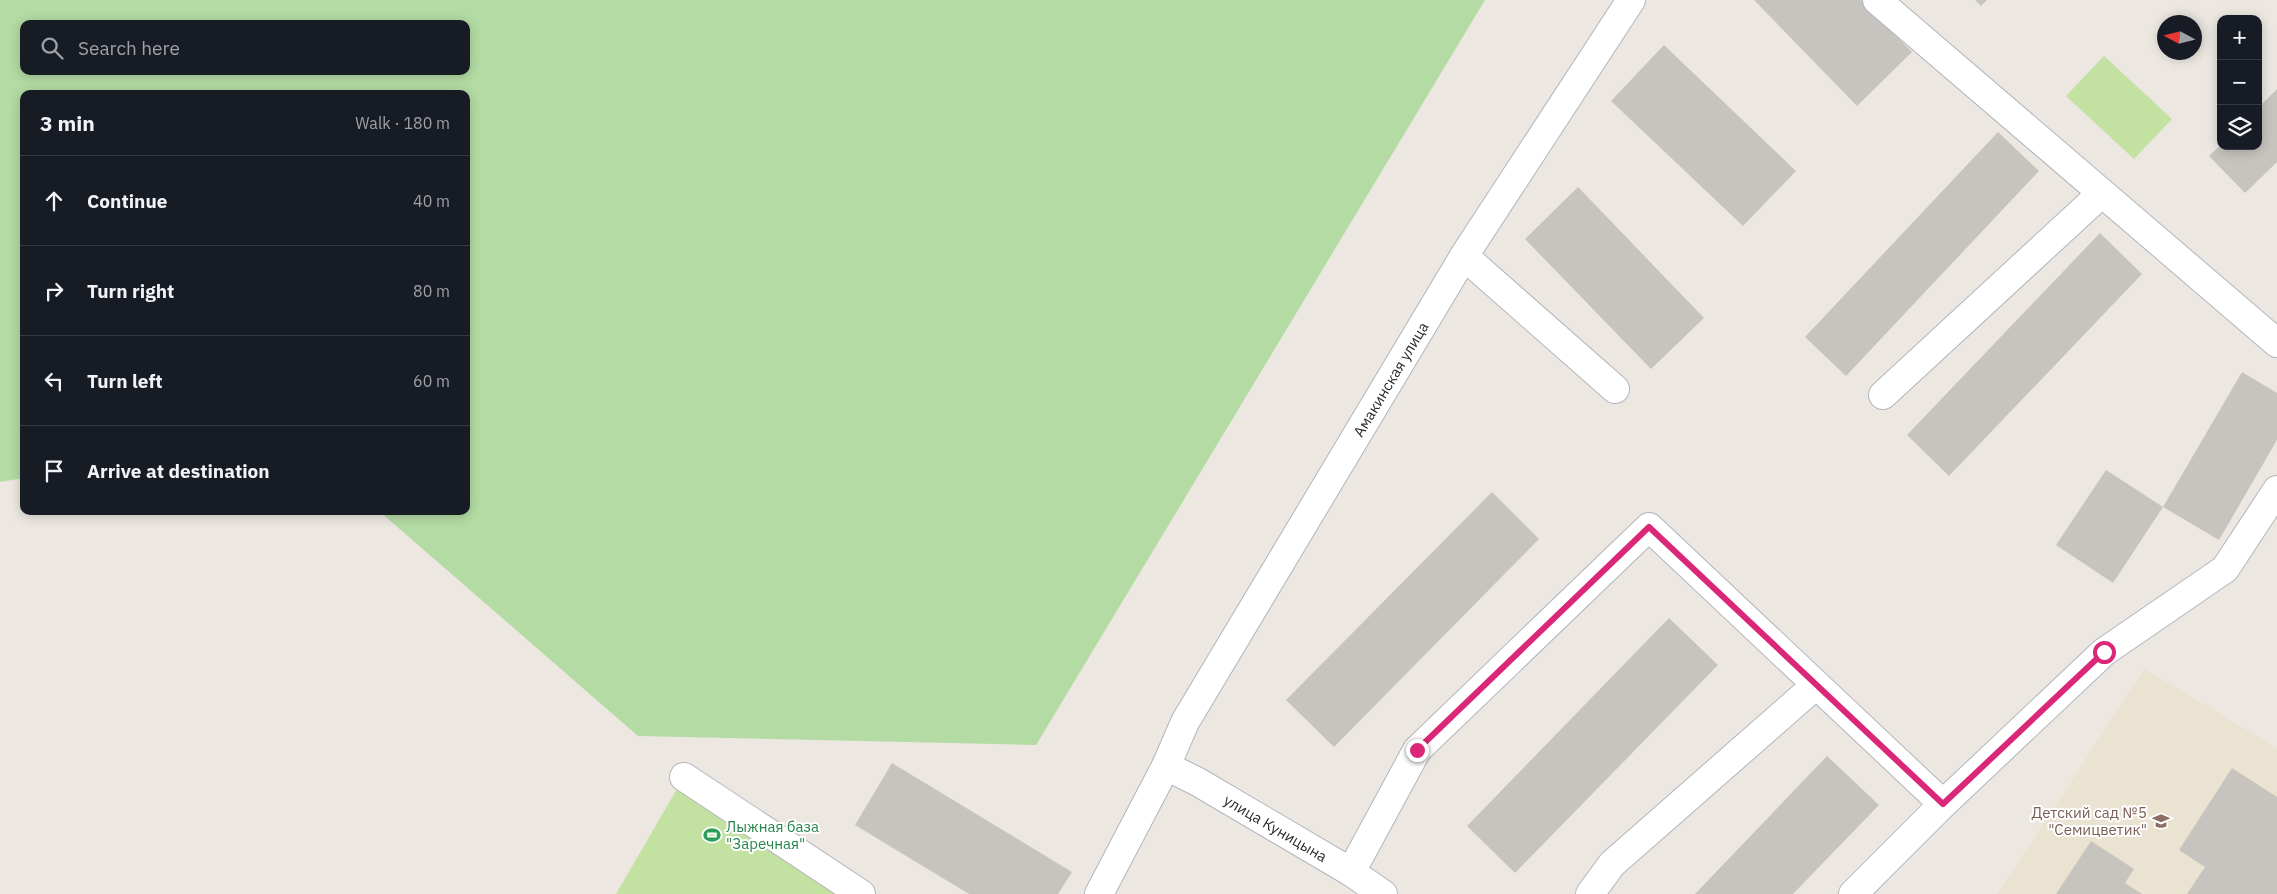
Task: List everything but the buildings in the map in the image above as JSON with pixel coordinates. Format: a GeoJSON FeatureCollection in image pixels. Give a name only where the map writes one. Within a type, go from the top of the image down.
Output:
{"type":"FeatureCollection","features":[{"type":"Feature","properties":{"kind":"street","name":"Амакинская улица"},"geometry":{"type":"LineString","coordinates":[[1099,894],[1166,766],[1185,722],[1464,256],[1631,0]]}},
{"type":"Feature","properties":{"kind":"street"},"geometry":{"type":"LineString","coordinates":[[1877,0],[2277,343]]}},
{"type":"Feature","properties":{"kind":"street"},"geometry":{"type":"LineString","coordinates":[[1883,396],[2102,193]]}},
{"type":"Feature","properties":{"kind":"street"},"geometry":{"type":"LineString","coordinates":[[1464,256],[1615,389]]}},
{"type":"Feature","properties":{"kind":"street"},"geometry":{"type":"LineString","coordinates":[[1853,894],[1943,804],[2104,652],[2225,569],[2277,490]]}},
{"type":"Feature","properties":{"kind":"street"},"geometry":{"type":"LineString","coordinates":[[1351,872],[1417,750],[1649,527],[1943,804]]}},
{"type":"Feature","properties":{"kind":"street"},"geometry":{"type":"LineString","coordinates":[[1590,894],[1612,864],[1816,685]]}},
{"type":"Feature","properties":{"kind":"street","name":"улица Куницына"},"geometry":{"type":"LineString","coordinates":[[1166,766],[1198,782],[1351,872],[1383,894]]}},
{"type":"Feature","properties":{"kind":"street"},"geometry":{"type":"LineString","coordinates":[[684,776],[862,894]]}},
{"type":"Feature","properties":{"kind":"shaded area","name":"Детский сад №5 \"Семицветик\""},"geometry":{"type":"Polygon","coordinates":[[[2145,669],[2277,748],[2277,894],[1997,894],[2145,669]]]}},
{"type":"Feature","properties":{"kind":"green space"},"geometry":{"type":"Polygon","coordinates":[[[0,0],[1485,0],[1036,745],[638,736],[384,515],[470,515],[470,90],[20,90],[20,479],[0,482],[0,0]]]}},
{"type":"Feature","properties":{"kind":"green space"},"geometry":{"type":"Polygon","coordinates":[[[2104,56],[2172,119],[2134,159],[2066,96],[2104,56]]]}},
{"type":"Feature","properties":{"kind":"green space","name":"Лыжная база \"Заречная\""},"geometry":{"type":"Polygon","coordinates":[[[684,777],[861,894],[616,894],[684,777]]]}},
{"type":"Feature","properties":{"kind":"place","name":"Детский сад №5 \"Семицветик\""},"geometry":{"type":"Point","coordinates":[2161,821]}},
{"type":"Feature","properties":{"kind":"place","name":"Лыжная база \"Заречная\""},"geometry":{"type":"Point","coordinates":[712,835]}},
{"type":"Feature","properties":{"kind":"route"},"geometry":{"type":"LineString","coordinates":[[1417,750],[1649,527],[1943,804],[2104,652]]}}]}
